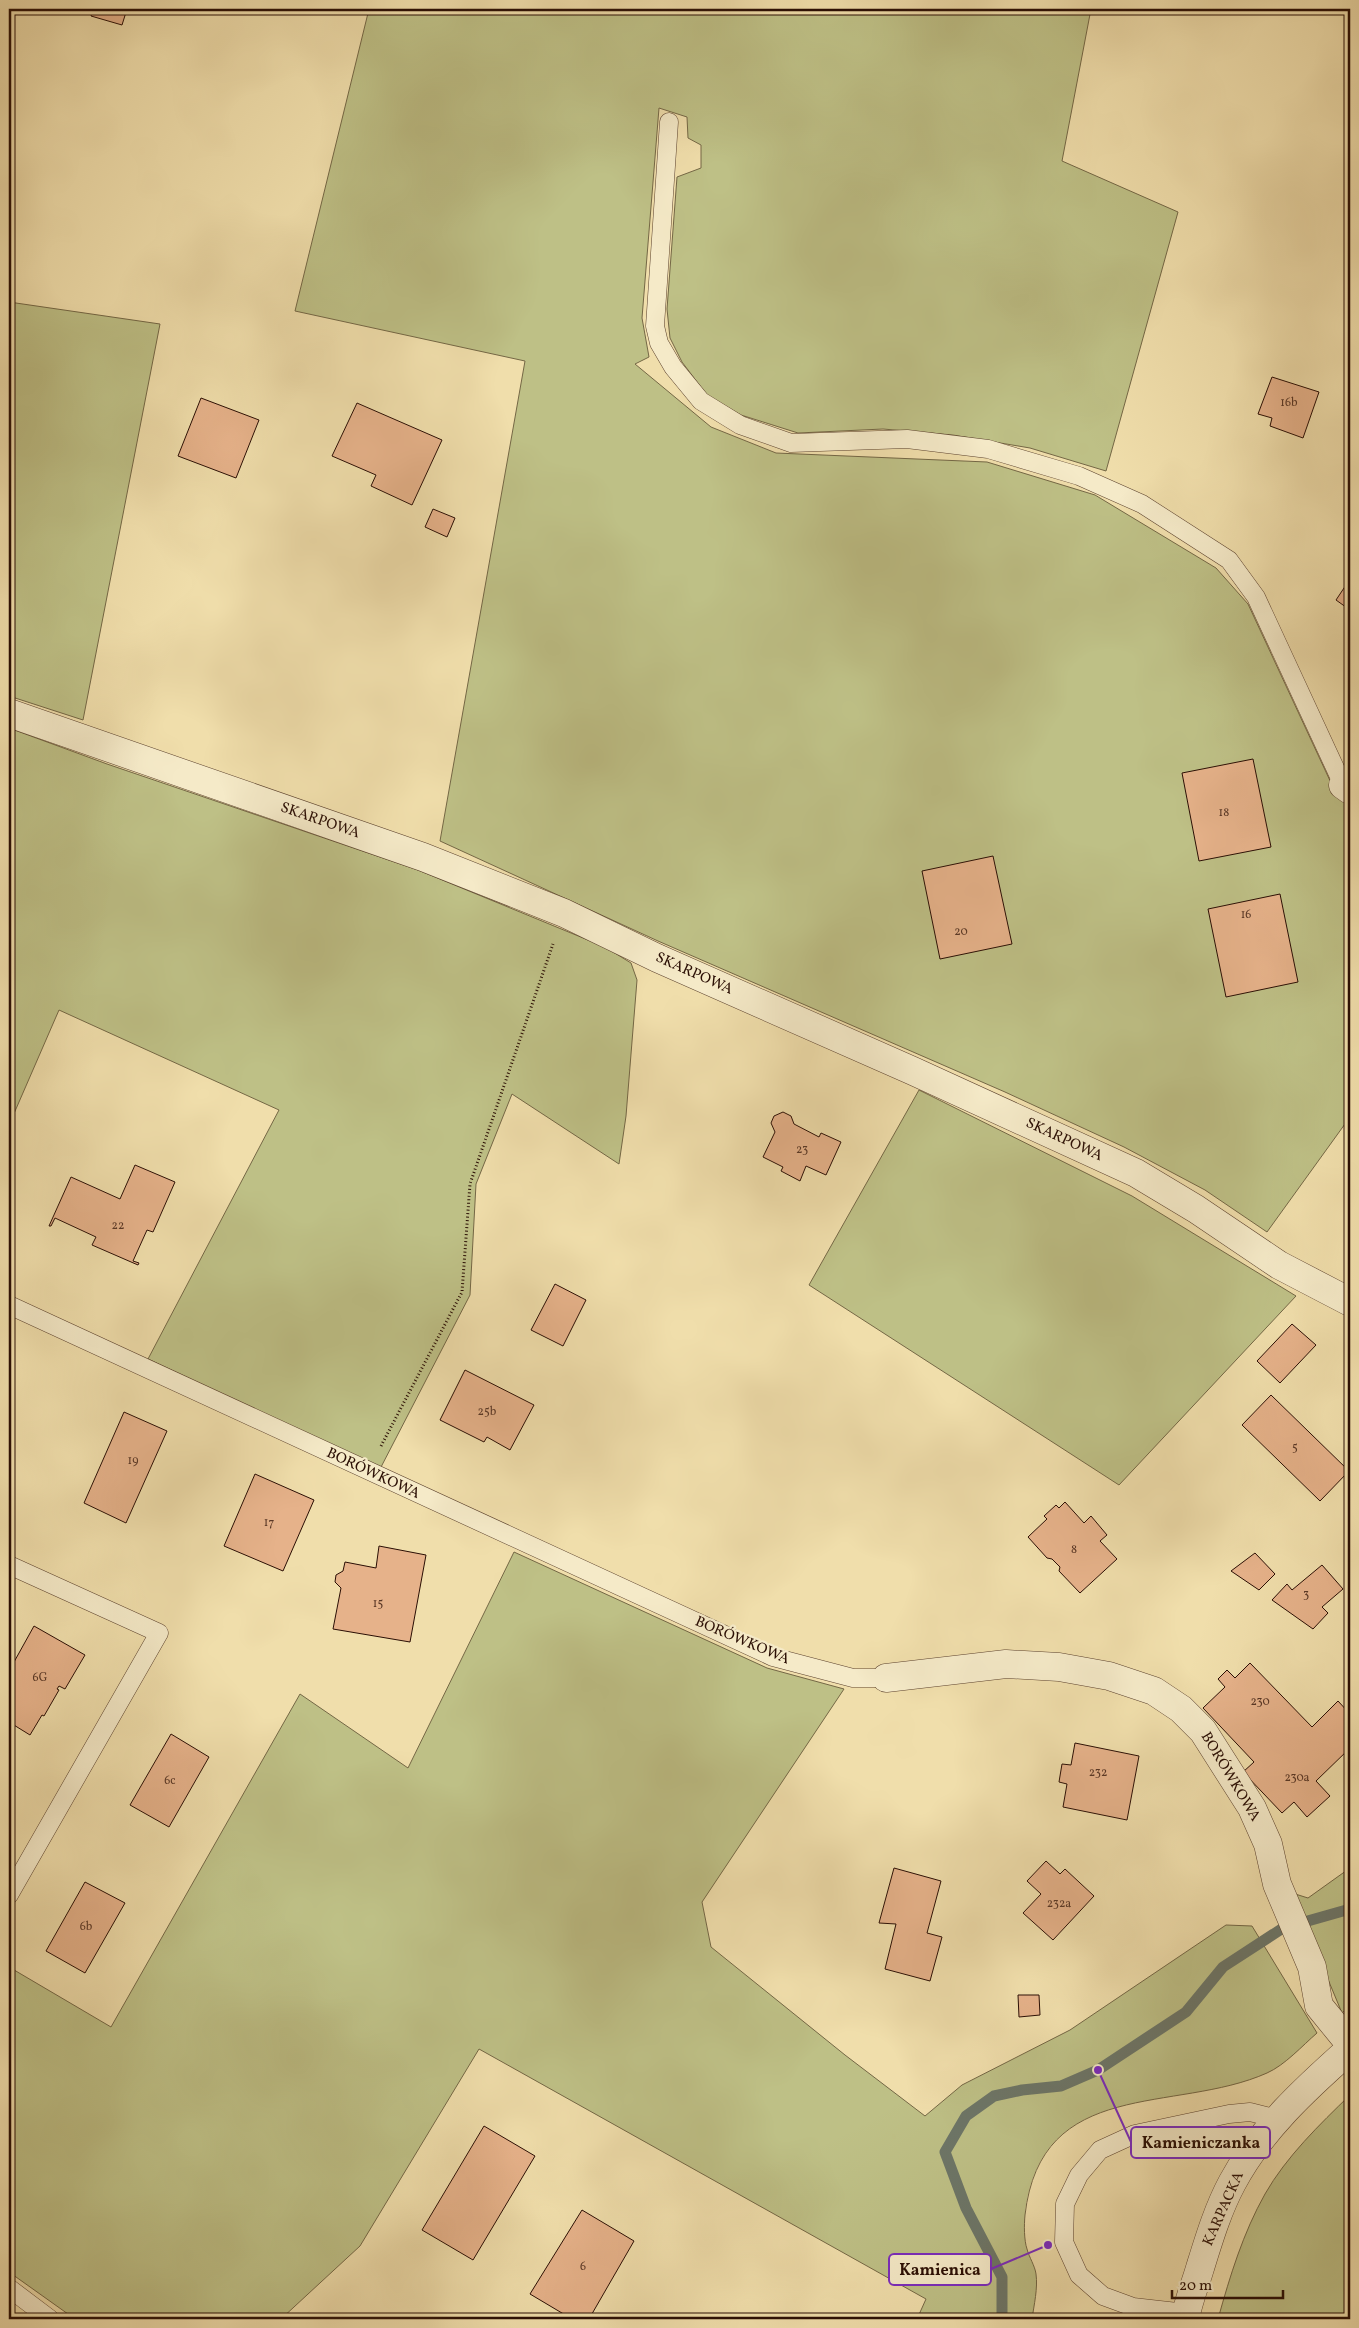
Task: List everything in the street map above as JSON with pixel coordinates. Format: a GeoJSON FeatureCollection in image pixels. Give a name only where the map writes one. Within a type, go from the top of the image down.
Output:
{"type":"FeatureCollection","features":[{"type":"Feature","properties":{"kind":"street","name":"SKARPOWA"},"geometry":{"type":"LineString","coordinates":[[9,713],[423,857],[564,913],[657,958],[896,1063],[1136,1173],[1196,1208],[1279,1265],[1350,1302]]}},
{"type":"Feature","properties":{"kind":"street","name":"BORÓWKOWA"},"geometry":{"type":"LineString","coordinates":[[886,1678],[1006,1664],[1058,1668],[1109,1676],[1154,1691],[1181,1709],[1203,1731],[1252,1808],[1268,1844],[1277,1884],[1312,1967],[1319,2006],[1350,2044]]}},
{"type":"Feature","properties":{"kind":"street","name":"KARPACKA"},"geometry":{"type":"LineString","coordinates":[[1185,2316],[1212,2230],[1232,2183],[1255,2147],[1278,2119],[1317,2078],[1350,2049]]}},
{"type":"Feature","properties":{"kind":"lane"},"geometry":{"type":"LineString","coordinates":[[669,122],[655,326],[659,343],[673,367],[701,401],[740,425],[791,443],[907,439],[988,449],[1079,476],[1142,504],[1229,560],[1250,589],[1347,787]]}},
{"type":"Feature","properties":{"kind":"lane","name":"BORÓWKOWA"},"geometry":{"type":"LineString","coordinates":[[9,1306],[773,1657],[853,1678],[886,1678]]}},
{"type":"Feature","properties":{"kind":"lane"},"geometry":{"type":"LineString","coordinates":[[9,1565],[160,1633],[9,1895]]}},
{"type":"Feature","properties":{"kind":"lane"},"geometry":{"type":"LineString","coordinates":[[1185,2316],[1132,2307],[1103,2296],[1079,2275],[1064,2242],[1065,2204],[1079,2175],[1100,2150],[1135,2134],[1229,2114],[1250,2112],[1278,2119]]}},
{"type":"Feature","properties":{"kind":"lane"},"geometry":{"type":"LineString","coordinates":[[9,2288],[50,2319]]}},
{"type":"Feature","properties":{"kind":"path"},"geometry":{"type":"LineString","coordinates":[[368,1472],[462,1292],[470,1184],[564,913]]}},
{"type":"Feature","properties":{"kind":"green space"},"geometry":{"type":"Polygon","coordinates":[[[369,9],[1091,9],[1062,161],[1178,212],[1106,471],[1030,448],[953,435],[883,429],[798,433],[741,415],[707,395],[682,362],[670,338],[667,309],[677,177],[701,168],[701,145],[688,138],[687,117],[659,108],[642,318],[649,357],[635,364],[711,427],[776,453],[987,462],[1095,495],[1216,568],[1248,604],[1332,785],[1350,800],[1350,1117],[1267,1232],[1205,1190],[1124,1147],[1005,1092],[658,941],[440,841],[525,361],[295,311],[369,9]]]}},
{"type":"Feature","properties":{"kind":"green space"},"geometry":{"type":"Polygon","coordinates":[[[9,302],[160,324],[83,720],[9,696],[9,302]]]}},
{"type":"Feature","properties":{"kind":"green space"},"geometry":{"type":"Polygon","coordinates":[[[9,728],[107,764],[418,870],[605,947],[631,963],[637,980],[626,1116],[619,1164],[512,1094],[476,1184],[470,1295],[380,1469],[148,1359],[279,1110],[59,1010],[9,1125],[9,728]]]}},
{"type":"Feature","properties":{"kind":"green space"},"geometry":{"type":"Polygon","coordinates":[[[919,1090],[1132,1196],[1296,1296],[1119,1485],[809,1285],[919,1090]]]}},
{"type":"Feature","properties":{"kind":"green space"},"geometry":{"type":"Polygon","coordinates":[[[514,1552],[767,1668],[844,1689],[702,1902],[711,1947],[845,2055],[925,2116],[962,2085],[1070,2030],[1226,1925],[1252,1926],[1317,2033],[1287,2060],[1267,2073],[1231,2085],[1118,2107],[1084,2120],[1057,2140],[1036,2171],[1025,2215],[1025,2241],[1036,2279],[1036,2297],[1032,2319],[917,2319],[926,2299],[479,2049],[360,2246],[281,2319],[75,2319],[9,2272],[9,1967],[111,2027],[300,1694],[408,1768],[514,1552]]]}},
{"type":"Feature","properties":{"kind":"green space"},"geometry":{"type":"Polygon","coordinates":[[[1350,1868],[1350,2006],[1342,2013],[1292,1893],[1308,1898],[1350,1868]]]}},
{"type":"Feature","properties":{"kind":"green space"},"geometry":{"type":"Polygon","coordinates":[[[1350,2095],[1350,2319],[1218,2319],[1232,2271],[1244,2239],[1257,2209],[1273,2180],[1315,2129],[1350,2095]]]}},
{"type":"Feature","properties":{"kind":"building"},"geometry":{"type":"Polygon","coordinates":[[[93,9],[127,9],[122,25],[91,16],[93,9]]]}},
{"type":"Feature","properties":{"kind":"building"},"geometry":{"type":"Polygon","coordinates":[[[1272,377],[1319,392],[1303,438],[1270,426],[1272,418],[1258,414],[1272,377]]]}},
{"type":"Feature","properties":{"kind":"building"},"geometry":{"type":"Polygon","coordinates":[[[201,398],[259,420],[236,478],[178,456],[201,398]]]}},
{"type":"Feature","properties":{"kind":"building"},"geometry":{"type":"Polygon","coordinates":[[[357,403],[442,440],[412,505],[371,486],[376,475],[332,456],[357,403]]]}},
{"type":"Feature","properties":{"kind":"building"},"geometry":{"type":"Polygon","coordinates":[[[433,509],[455,518],[447,537],[425,527],[433,509]]]}},
{"type":"Feature","properties":{"kind":"building"},"geometry":{"type":"Polygon","coordinates":[[[1350,579],[1350,610],[1336,600],[1350,579]]]}},
{"type":"Feature","properties":{"kind":"building"},"geometry":{"type":"Polygon","coordinates":[[[1253,759],[1271,847],[1199,861],[1182,773],[1253,759]]]}},
{"type":"Feature","properties":{"kind":"building"},"geometry":{"type":"Polygon","coordinates":[[[993,856],[1012,944],[940,959],[922,871],[993,856]]]}},
{"type":"Feature","properties":{"kind":"building"},"geometry":{"type":"Polygon","coordinates":[[[1280,894],[1298,982],[1226,997],[1208,909],[1280,894]]]}},
{"type":"Feature","properties":{"kind":"building"},"geometry":{"type":"Polygon","coordinates":[[[783,1112],[791,1116],[794,1124],[819,1137],[821,1133],[841,1142],[826,1175],[806,1166],[800,1181],[781,1171],[783,1167],[763,1157],[775,1132],[771,1123],[774,1116],[783,1112]]]}},
{"type":"Feature","properties":{"kind":"building"},"geometry":{"type":"Polygon","coordinates":[[[135,1165],[175,1182],[153,1232],[147,1230],[133,1261],[139,1263],[138,1265],[92,1245],[96,1237],[55,1218],[51,1226],[49,1226],[71,1177],[120,1199],[135,1165]]]}},
{"type":"Feature","properties":{"kind":"building"},"geometry":{"type":"Polygon","coordinates":[[[555,1284],[586,1300],[563,1346],[531,1330],[555,1284]]]}},
{"type":"Feature","properties":{"kind":"building"},"geometry":{"type":"Polygon","coordinates":[[[1292,1324],[1316,1345],[1280,1383],[1257,1361],[1292,1324]]]}},
{"type":"Feature","properties":{"kind":"building"},"geometry":{"type":"Polygon","coordinates":[[[465,1370],[534,1405],[510,1450],[487,1437],[484,1442],[440,1420],[465,1370]]]}},
{"type":"Feature","properties":{"kind":"building"},"geometry":{"type":"Polygon","coordinates":[[[1271,1395],[1349,1471],[1320,1501],[1242,1425],[1271,1395]]]}},
{"type":"Feature","properties":{"kind":"building"},"geometry":{"type":"Polygon","coordinates":[[[124,1412],[167,1431],[126,1523],[84,1503],[124,1412]]]}},
{"type":"Feature","properties":{"kind":"building"},"geometry":{"type":"Polygon","coordinates":[[[255,1474],[314,1500],[283,1571],[224,1546],[255,1474]]]}},
{"type":"Feature","properties":{"kind":"building"},"geometry":{"type":"Polygon","coordinates":[[[1065,1502],[1084,1523],[1091,1516],[1107,1535],[1100,1541],[1117,1559],[1080,1593],[1059,1571],[1060,1567],[1052,1559],[1047,1558],[1028,1537],[1047,1519],[1044,1516],[1056,1505],[1059,1508],[1065,1502]]]}},
{"type":"Feature","properties":{"kind":"building"},"geometry":{"type":"Polygon","coordinates":[[[379,1546],[426,1555],[410,1642],[333,1629],[341,1588],[335,1582],[336,1575],[343,1571],[345,1562],[376,1568],[379,1546]]]}},
{"type":"Feature","properties":{"kind":"building"},"geometry":{"type":"Polygon","coordinates":[[[1255,1553],[1275,1574],[1259,1590],[1231,1571],[1255,1553]]]}},
{"type":"Feature","properties":{"kind":"building"},"geometry":{"type":"Polygon","coordinates":[[[1322,1565],[1343,1589],[1322,1607],[1328,1613],[1313,1629],[1272,1600],[1287,1584],[1292,1590],[1322,1565]]]}},
{"type":"Feature","properties":{"kind":"building"},"geometry":{"type":"Polygon","coordinates":[[[34,1626],[85,1655],[65,1689],[59,1686],[57,1689],[59,1690],[44,1716],[42,1715],[30,1735],[9,1722],[9,1671],[34,1626]]]}},
{"type":"Feature","properties":{"kind":"building"},"geometry":{"type":"Polygon","coordinates":[[[1250,1663],[1312,1727],[1338,1701],[1350,1714],[1350,1748],[1316,1781],[1330,1796],[1307,1817],[1294,1802],[1282,1813],[1243,1772],[1254,1762],[1203,1708],[1225,1687],[1218,1679],[1227,1670],[1235,1678],[1250,1663]]]}},
{"type":"Feature","properties":{"kind":"building"},"geometry":{"type":"Polygon","coordinates":[[[171,1734],[209,1757],[169,1827],[130,1805],[171,1734]]]}},
{"type":"Feature","properties":{"kind":"building"},"geometry":{"type":"Polygon","coordinates":[[[1075,1743],[1139,1756],[1127,1820],[1063,1807],[1067,1784],[1059,1782],[1062,1764],[1071,1765],[1075,1743]]]}},
{"type":"Feature","properties":{"kind":"building"},"geometry":{"type":"Polygon","coordinates":[[[1046,1861],[1060,1874],[1065,1869],[1094,1896],[1053,1940],[1023,1913],[1041,1894],[1027,1881],[1046,1861]]]}},
{"type":"Feature","properties":{"kind":"building"},"geometry":{"type":"Polygon","coordinates":[[[894,1868],[941,1881],[927,1933],[942,1937],[930,1981],[885,1969],[896,1924],[879,1923],[894,1868]]]}},
{"type":"Feature","properties":{"kind":"building"},"geometry":{"type":"Polygon","coordinates":[[[85,1882],[125,1903],[85,1973],[46,1951],[85,1882]]]}},
{"type":"Feature","properties":{"kind":"building"},"geometry":{"type":"Polygon","coordinates":[[[1018,1995],[1039,1995],[1040,2015],[1019,2017],[1018,1995]]]}},
{"type":"Feature","properties":{"kind":"building"},"geometry":{"type":"Polygon","coordinates":[[[484,2126],[535,2156],[473,2260],[422,2230],[484,2126]]]}},
{"type":"Feature","properties":{"kind":"building"},"geometry":{"type":"Polygon","coordinates":[[[582,2210],[634,2241],[589,2319],[572,2319],[530,2294],[582,2210]]]}},
{"type":"Feature","properties":{"kind":"waterway"},"geometry":{"type":"LineString","coordinates":[[1002,2319],[1002,2277],[966,2208],[945,2152],[966,2116],[994,2096],[1022,2090],[1061,2086],[1098,2070],[1186,2012],[1223,1967],[1283,1928],[1350,1909]]}},
{"type":"Feature","properties":{"kind":"place","name":"Kamieniczanka"},"geometry":{"type":"Point","coordinates":[1098,2070]}},
{"type":"Feature","properties":{"kind":"place","name":"Kamienica"},"geometry":{"type":"Point","coordinates":[1048,2245]}}]}
